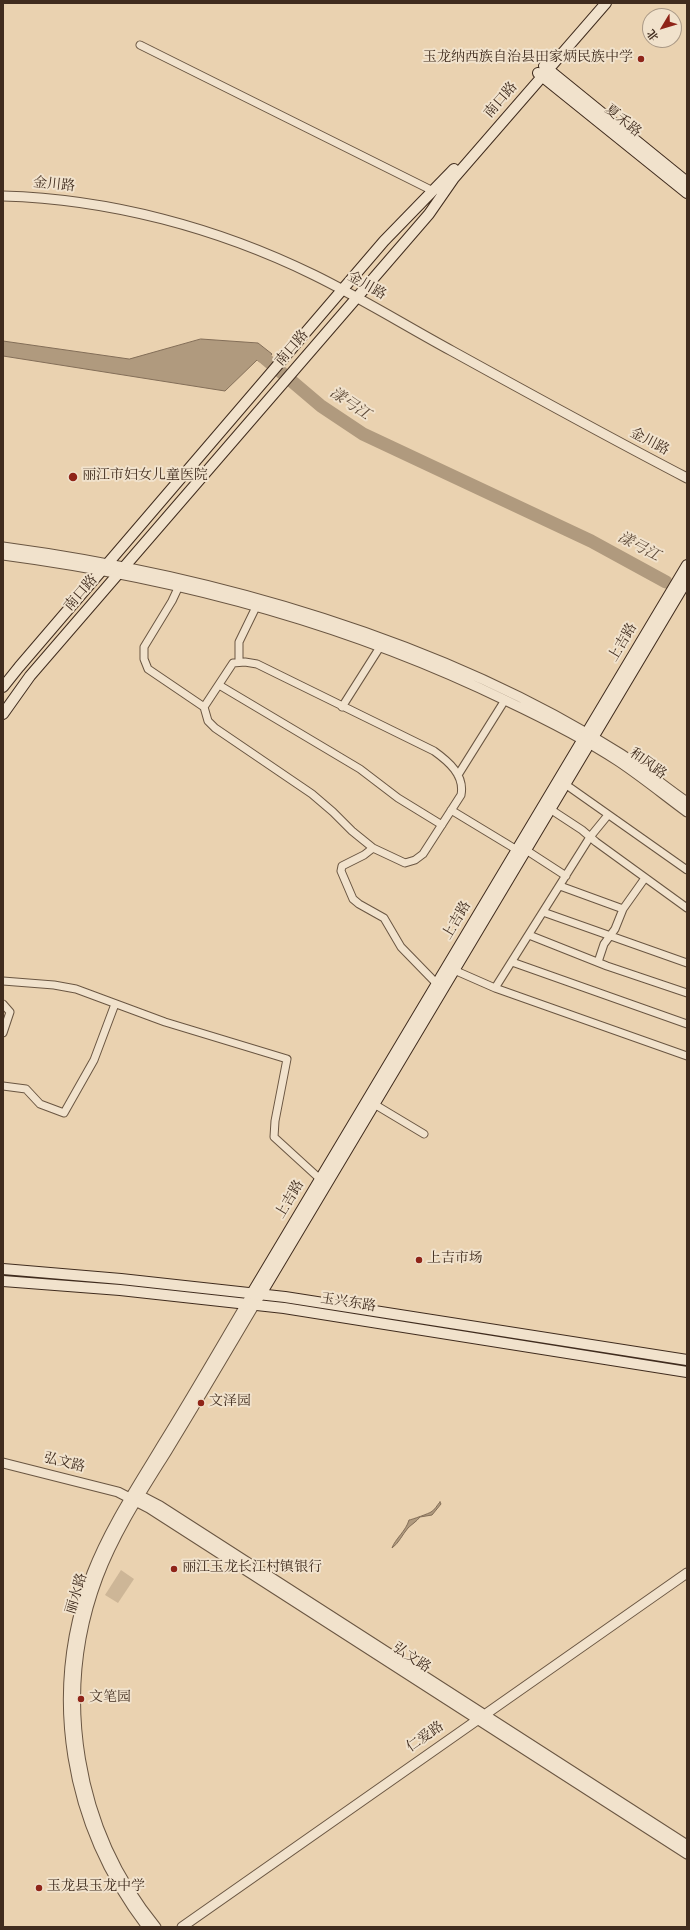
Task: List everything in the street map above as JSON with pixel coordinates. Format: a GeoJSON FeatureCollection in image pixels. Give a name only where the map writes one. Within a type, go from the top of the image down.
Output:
{"type":"FeatureCollection","features":[{"type":"Feature","properties":{"kind":"main road","name":"南口路"},"geometry":{"type":"LineString","coordinates":[[3,714],[30,676],[429,214],[454,178],[599,3]]}},
{"type":"Feature","properties":{"kind":"main road","name":"南口路"},"geometry":{"type":"LineString","coordinates":[[3,687],[384,241],[450,174],[606,3]]}},
{"type":"Feature","properties":{"kind":"main road","name":"夏禾路"},"geometry":{"type":"LineString","coordinates":[[544,71],[687,182]]}},
{"type":"Feature","properties":{"kind":"main road","name":"夏禾路"},"geometry":{"type":"LineString","coordinates":[[544,71],[687,193]]}},
{"type":"Feature","properties":{"kind":"main road","name":"上吉路"},"geometry":{"type":"LineString","coordinates":[[256,1293],[374,1104],[454,970],[521,850],[550,809],[565,784],[588,740],[687,565]]}},
{"type":"Feature","properties":{"kind":"main road","name":"上吉路"},"geometry":{"type":"LineString","coordinates":[[256,1293],[320,1179],[437,984],[687,580]]}},
{"type":"Feature","properties":{"kind":"main road","name":"玉兴东路"},"geometry":{"type":"LineString","coordinates":[[3,1270],[113,1278],[256,1293],[687,1360]]}},
{"type":"Feature","properties":{"kind":"main road","name":"玉兴东路"},"geometry":{"type":"LineString","coordinates":[[3,1281],[120,1290],[250,1304],[687,1372]]}},
{"type":"Feature","properties":{"kind":"street"},"geometry":{"type":"LineString","coordinates":[[140,45],[433,191]]}},
{"type":"Feature","properties":{"kind":"street","name":"金川路"},"geometry":{"type":"LineString","coordinates":[[3,196],[91,205],[175,223],[225,238],[269,255],[356,297],[592,428],[687,478]]}},
{"type":"Feature","properties":{"kind":"street"},"geometry":{"type":"LineString","coordinates":[[3,547],[121,570],[254,599],[325,620],[390,642],[494,686],[588,740]]}},
{"type":"Feature","properties":{"kind":"street"},"geometry":{"type":"LineString","coordinates":[[3,555],[104,567]]}},
{"type":"Feature","properties":{"kind":"street"},"geometry":{"type":"LineString","coordinates":[[121,570],[256,607],[380,646],[457,677],[588,740]]}},
{"type":"Feature","properties":{"kind":"street"},"geometry":{"type":"LineString","coordinates":[[178,586],[172,601],[144,647],[144,659],[148,669],[204,707],[208,721],[215,728],[312,794],[373,848],[405,862],[410,862],[423,854],[459,799],[462,790],[458,775],[450,764],[434,751],[257,664],[239,662],[233,664],[204,707]]}},
{"type":"Feature","properties":{"kind":"street"},"geometry":{"type":"LineString","coordinates":[[239,662],[239,642],[256,607]]}},
{"type":"Feature","properties":{"kind":"street"},"geometry":{"type":"LineString","coordinates":[[342,707],[380,646]]}},
{"type":"Feature","properties":{"kind":"street"},"geometry":{"type":"LineString","coordinates":[[219,685],[360,769],[398,798],[442,825]]}},
{"type":"Feature","properties":{"kind":"street"},"geometry":{"type":"LineString","coordinates":[[458,775],[505,700]]}},
{"type":"Feature","properties":{"kind":"street","name":"和风路"},"geometry":{"type":"LineString","coordinates":[[588,740],[622,755],[687,802]]}},
{"type":"Feature","properties":{"kind":"street","name":"和风路"},"geometry":{"type":"LineString","coordinates":[[588,740],[687,812]]}},
{"type":"Feature","properties":{"kind":"street"},"geometry":{"type":"LineString","coordinates":[[565,784],[687,870]]}},
{"type":"Feature","properties":{"kind":"street"},"geometry":{"type":"LineString","coordinates":[[550,809],[582,830],[687,908]]}},
{"type":"Feature","properties":{"kind":"street"},"geometry":{"type":"LineString","coordinates":[[452,810],[566,876]]}},
{"type":"Feature","properties":{"kind":"street"},"geometry":{"type":"LineString","coordinates":[[495,988],[590,837],[608,815]]}},
{"type":"Feature","properties":{"kind":"street"},"geometry":{"type":"LineString","coordinates":[[373,848],[364,855],[342,866],[341,871],[350,894],[358,904],[384,918],[401,947],[424,973],[437,984]]}},
{"type":"Feature","properties":{"kind":"street"},"geometry":{"type":"LineString","coordinates":[[598,962],[604,944],[615,929],[623,909],[645,878]]}},
{"type":"Feature","properties":{"kind":"street"},"geometry":{"type":"LineString","coordinates":[[560,886],[623,909]]}},
{"type":"Feature","properties":{"kind":"street"},"geometry":{"type":"LineString","coordinates":[[543,912],[687,963]]}},
{"type":"Feature","properties":{"kind":"street"},"geometry":{"type":"LineString","coordinates":[[529,935],[598,962],[687,993]]}},
{"type":"Feature","properties":{"kind":"street"},"geometry":{"type":"LineString","coordinates":[[512,962],[687,1024]]}},
{"type":"Feature","properties":{"kind":"street"},"geometry":{"type":"LineString","coordinates":[[454,970],[495,988],[686,1053]]}},
{"type":"Feature","properties":{"kind":"street"},"geometry":{"type":"LineString","coordinates":[[3,980],[66,987],[165,1022],[287,1059],[275,1121],[274,1137],[320,1179]]}},
{"type":"Feature","properties":{"kind":"street"},"geometry":{"type":"LineString","coordinates":[[3,1004],[10,1012],[3,1033]]}},
{"type":"Feature","properties":{"kind":"street"},"geometry":{"type":"LineString","coordinates":[[3,1086],[26,1089],[40,1104],[64,1113],[94,1060],[115,1004]]}},
{"type":"Feature","properties":{"kind":"street"},"geometry":{"type":"LineString","coordinates":[[374,1104],[424,1134]]}},
{"type":"Feature","properties":{"kind":"street","name":"丽水路"},"geometry":{"type":"LineString","coordinates":[[147,1927],[116,1880],[87,1817],[73,1759],[69,1716],[70,1664],[81,1605],[106,1541],[135,1497],[256,1293]]}},
{"type":"Feature","properties":{"kind":"street","name":"弘文路"},"geometry":{"type":"LineString","coordinates":[[3,1463],[135,1497],[480,1716],[687,1845]]}},
{"type":"Feature","properties":{"kind":"street","name":"丽水路"},"geometry":{"type":"LineString","coordinates":[[135,1497],[112,1544],[88,1607],[76,1665],[76,1716],[83,1777],[101,1832],[127,1886],[156,1927]]}},
{"type":"Feature","properties":{"kind":"street","name":"仁爱路"},"geometry":{"type":"LineString","coordinates":[[182,1927],[480,1716],[687,1573]]}},
{"type":"Feature","properties":{"kind":"street","name":"弘文路"},"geometry":{"type":"LineString","coordinates":[[480,1716],[687,1854]]}},
{"type":"Feature","properties":{"kind":"shaded area"},"geometry":{"type":"Polygon","coordinates":[[[201,339],[258,343],[272,354],[263,364],[257,360],[225,391],[3,356],[3,341],[129,359],[201,339]]]}},
{"type":"Feature","properties":{"kind":"shaded area"},"geometry":{"type":"Polygon","coordinates":[[[440,1502],[441,1504],[432,1515],[420,1517],[408,1528],[392,1548],[406,1528],[409,1520],[431,1512],[440,1502]]]}},
{"type":"Feature","properties":{"kind":"shaded area"},"geometry":{"type":"Polygon","coordinates":[[[121,1570],[134,1579],[118,1603],[105,1595],[121,1570]]]}},
{"type":"Feature","properties":{"kind":"waterway","name":"漾弓江"},"geometry":{"type":"LineString","coordinates":[[253,350],[255,350],[321,406],[363,434],[591,541],[666,582]]}},
{"type":"Feature","properties":{"kind":"place","name":"玉龙纳西族自治县田家炳民族中学"},"geometry":{"type":"Point","coordinates":[641,59]}},
{"type":"Feature","properties":{"kind":"place","name":"丽江市妇女儿童医院"},"geometry":{"type":"Point","coordinates":[73,477]}},
{"type":"Feature","properties":{"kind":"place","name":"上吉市场"},"geometry":{"type":"Point","coordinates":[419,1260]}},
{"type":"Feature","properties":{"kind":"place","name":"文泽园"},"geometry":{"type":"Point","coordinates":[201,1403]}},
{"type":"Feature","properties":{"kind":"place","name":"丽江玉龙长江村镇银行"},"geometry":{"type":"Point","coordinates":[174,1569]}},
{"type":"Feature","properties":{"kind":"place","name":"文笔园"},"geometry":{"type":"Point","coordinates":[81,1699]}},
{"type":"Feature","properties":{"kind":"place","name":"玉龙县玉龙中学"},"geometry":{"type":"Point","coordinates":[39,1888]}}]}
